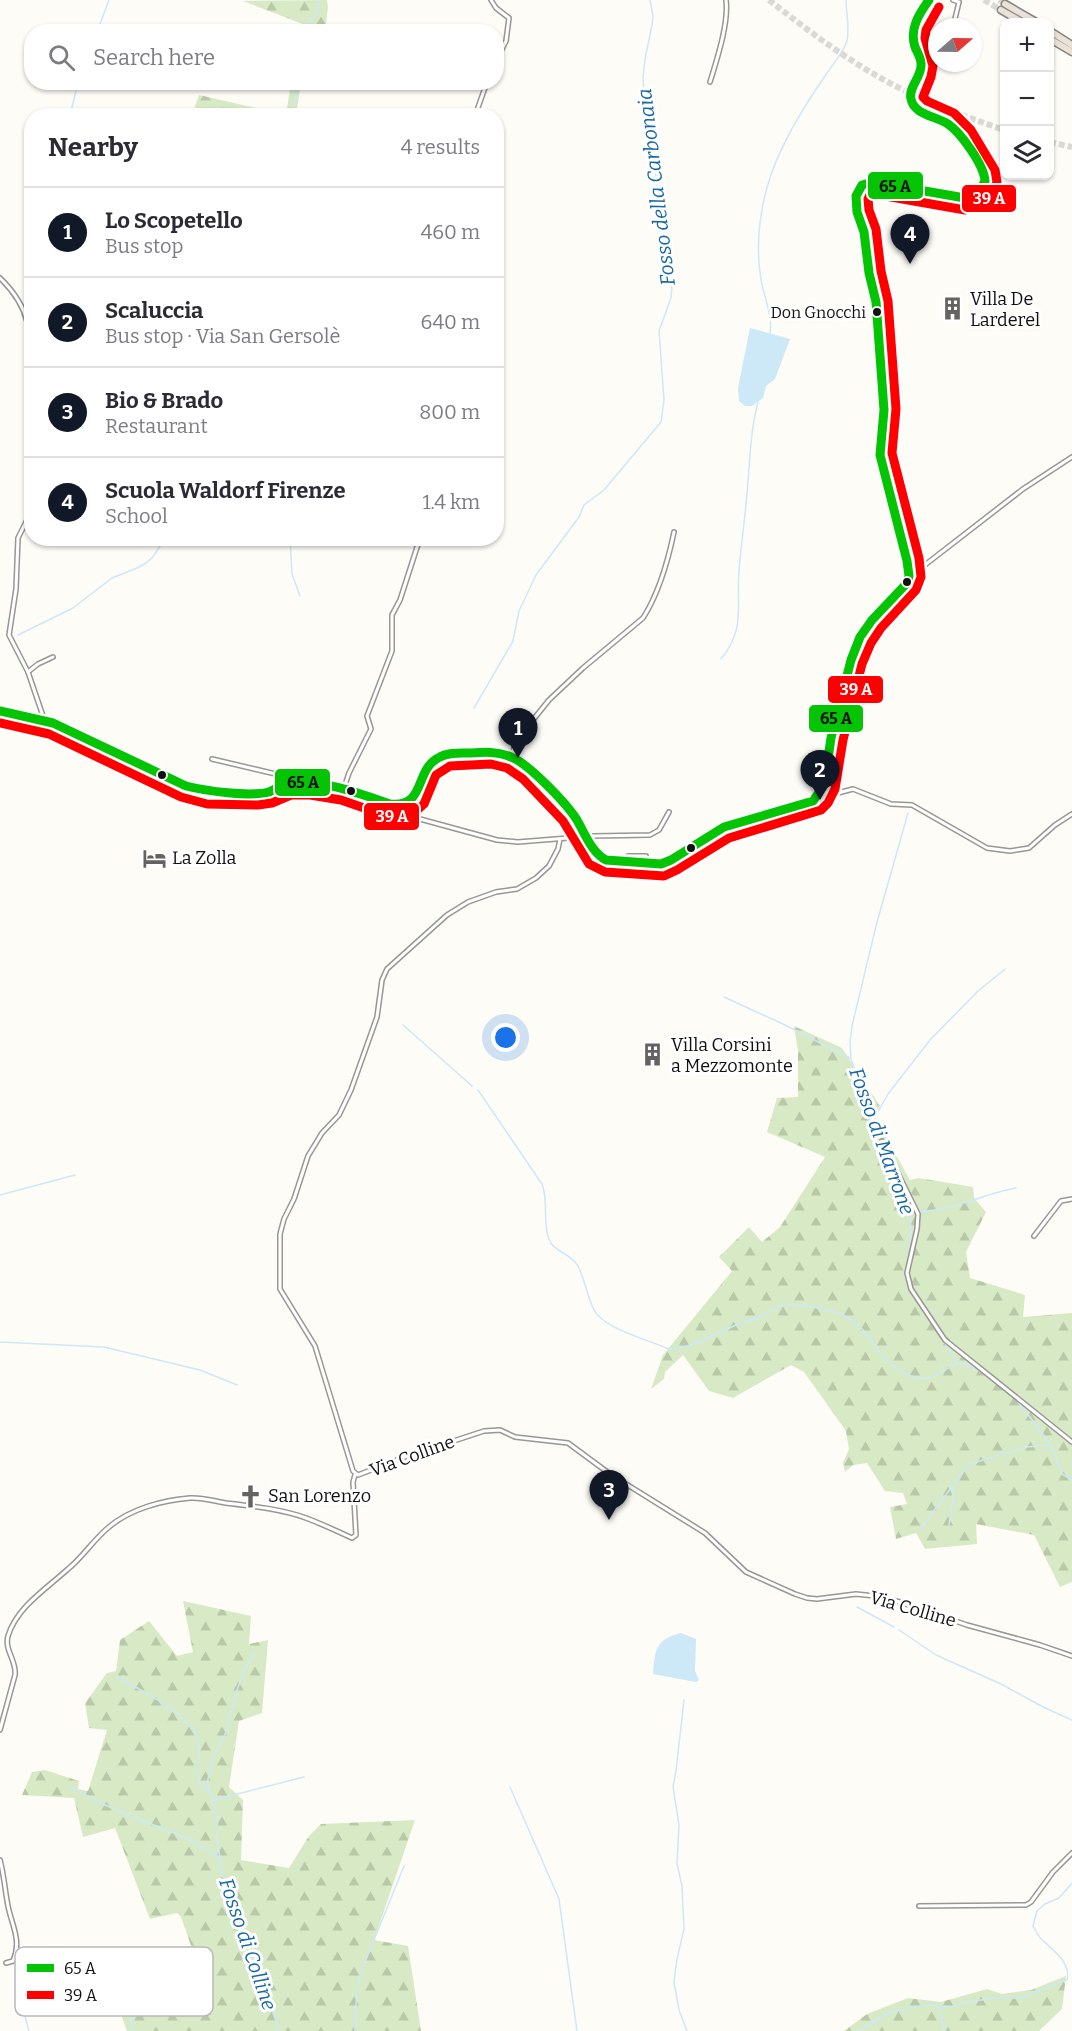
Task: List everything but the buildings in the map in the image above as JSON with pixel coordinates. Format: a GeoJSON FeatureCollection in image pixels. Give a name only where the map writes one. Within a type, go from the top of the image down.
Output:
{"type":"FeatureCollection","features":[{"type":"Feature","properties":{"kind":"highway"},"geometry":{"type":"LineString","coordinates":[[1005,4],[1029,18]]}},
{"type":"Feature","properties":{"kind":"highway"},"geometry":{"type":"LineString","coordinates":[[1001,10],[1015,18]]}},
{"type":"Feature","properties":{"kind":"highway"},"geometry":{"type":"LineString","coordinates":[[1054,34],[1072,45]]}},
{"type":"Feature","properties":{"kind":"highway"},"geometry":{"type":"LineString","coordinates":[[1054,41],[1072,52]]}},
{"type":"Feature","properties":{"kind":"main road"},"geometry":{"type":"LineString","coordinates":[[0,711],[42,720],[201,791],[268,792],[285,783],[302,782],[344,788],[393,805],[404,804],[415,796],[426,768],[440,756],[484,752],[512,757],[531,770],[568,808],[598,856],[606,860],[652,864],[666,862],[724,826],[804,804],[818,796],[824,785],[831,738],[851,660],[860,637],[872,620],[904,586],[909,576],[880,455],[879,442],[884,410],[876,302],[856,198],[860,187],[869,182],[878,182],[962,198],[975,195],[984,185],[985,178],[983,170],[952,127],[919,110],[911,99],[911,88],[919,77],[922,67],[913,40],[914,29],[918,16],[929,0]]}},
{"type":"Feature","properties":{"kind":"street"},"geometry":{"type":"LineString","coordinates":[[491,0],[496,8],[509,18],[504,45]]}},
{"type":"Feature","properties":{"kind":"street"},"geometry":{"type":"LineString","coordinates":[[710,82],[723,31],[726,0]]}},
{"type":"Feature","properties":{"kind":"street"},"geometry":{"type":"LineString","coordinates":[[953,0],[959,2],[955,18]]}},
{"type":"Feature","properties":{"kind":"street"},"geometry":{"type":"LineString","coordinates":[[478,108],[484,90]]}},
{"type":"Feature","properties":{"kind":"street"},"geometry":{"type":"LineString","coordinates":[[0,278],[11,289],[24,313]]}},
{"type":"Feature","properties":{"kind":"street"},"geometry":{"type":"LineString","coordinates":[[909,576],[913,576],[1023,489],[1072,457]]}},
{"type":"Feature","properties":{"kind":"street"},"geometry":{"type":"LineString","coordinates":[[24,526],[18,538],[16,589],[9,635],[28,672],[43,716],[42,720]]}},
{"type":"Feature","properties":{"kind":"street"},"geometry":{"type":"LineString","coordinates":[[512,757],[520,736],[549,700],[643,618],[652,602],[667,563],[674,532]]}},
{"type":"Feature","properties":{"kind":"street"},"geometry":{"type":"LineString","coordinates":[[344,788],[371,729],[367,716],[392,651],[392,615],[400,600],[417,546]]}},
{"type":"Feature","properties":{"kind":"street"},"geometry":{"type":"LineString","coordinates":[[28,672],[53,657]]}},
{"type":"Feature","properties":{"kind":"street"},"geometry":{"type":"LineString","coordinates":[[212,759],[249,766],[302,782]]}},
{"type":"Feature","properties":{"kind":"street"},"geometry":{"type":"LineString","coordinates":[[818,796],[853,789],[891,804],[912,805],[981,845],[1001,850],[1029,848],[1051,828],[1072,814]]}},
{"type":"Feature","properties":{"kind":"street"},"geometry":{"type":"LineString","coordinates":[[393,805],[397,810],[420,819],[497,840],[534,842],[652,834],[659,830],[669,812]]}},
{"type":"Feature","properties":{"kind":"street","name":"Via Colline"},"geometry":{"type":"LineString","coordinates":[[560,839],[558,849],[549,866],[536,878],[517,889],[496,892],[468,902],[447,915],[387,969],[382,980],[377,1017],[351,1090],[339,1115],[322,1133],[308,1156],[294,1199],[284,1219],[280,1234],[280,1289],[315,1346],[355,1475],[484,1431],[500,1430],[514,1437],[568,1443],[610,1474],[705,1533],[746,1572],[795,1594],[817,1599],[856,1594],[875,1596],[1072,1656]]}},
{"type":"Feature","properties":{"kind":"street"},"geometry":{"type":"LineString","coordinates":[[626,862],[628,856],[646,856]]}},
{"type":"Feature","properties":{"kind":"street"},"geometry":{"type":"LineString","coordinates":[[882,1141],[918,1214],[907,1274],[911,1289],[945,1340],[1072,1442]]}},
{"type":"Feature","properties":{"kind":"street"},"geometry":{"type":"LineString","coordinates":[[1035,1236],[1061,1201],[1072,1199]]}},
{"type":"Feature","properties":{"kind":"street"},"geometry":{"type":"LineString","coordinates":[[0,1730],[16,1668],[6,1644],[16,1618],[26,1606],[81,1558],[109,1527],[136,1511],[164,1502],[192,1498],[252,1506],[304,1517],[352,1538],[356,1535],[353,1482],[355,1475]]}},
{"type":"Feature","properties":{"kind":"street"},"geometry":{"type":"LineString","coordinates":[[919,1906],[1026,1905],[1072,1853]]}},
{"type":"Feature","properties":{"kind":"street"},"geometry":{"type":"LineString","coordinates":[[0,1860],[16,1934],[16,1947]]}},
{"type":"Feature","properties":{"kind":"street"},"geometry":{"type":"LineString","coordinates":[[6,1964],[12,1961],[15,1955]]}},
{"type":"Feature","properties":{"kind":"green space"},"geometry":{"type":"Polygon","coordinates":[[[327,0],[326,24],[302,24],[243,1],[327,0]]]}},
{"type":"Feature","properties":{"kind":"green space"},"geometry":{"type":"Polygon","coordinates":[[[290,90],[300,90],[297,108],[287,108],[290,90]]]}},
{"type":"Feature","properties":{"kind":"green space"},"geometry":{"type":"Polygon","coordinates":[[[199,95],[256,108],[194,108],[199,95]]]}},
{"type":"Feature","properties":{"kind":"green space"},"geometry":{"type":"Polygon","coordinates":[[[794,1026],[842,1048],[880,1106],[875,1117],[910,1180],[919,1178],[973,1187],[974,1198],[986,1212],[966,1252],[970,1278],[1025,1295],[1023,1317],[1072,1313],[1072,1582],[1060,1587],[1034,1535],[976,1524],[977,1544],[925,1549],[916,1533],[896,1539],[890,1507],[907,1504],[903,1493],[885,1491],[867,1463],[853,1465],[845,1472],[843,1463],[849,1449],[846,1431],[804,1372],[791,1365],[733,1398],[709,1391],[683,1355],[665,1372],[664,1379],[651,1389],[663,1355],[732,1271],[719,1257],[749,1227],[762,1242],[780,1227],[825,1157],[767,1132],[777,1098],[798,1097],[798,1051],[794,1026]]]}},
{"type":"Feature","properties":{"kind":"green space"},"geometry":{"type":"Polygon","coordinates":[[[183,1601],[251,1616],[249,1644],[268,1640],[262,1713],[239,1721],[229,1787],[243,1800],[241,1860],[289,1868],[309,1836],[321,1824],[415,1820],[374,1940],[408,1946],[421,2031],[127,2031],[121,2016],[213,2016],[213,1947],[192,1947],[181,1917],[177,1913],[150,1919],[115,1828],[83,1837],[74,1798],[22,1795],[32,1772],[45,1770],[79,1781],[78,1789],[88,1791],[107,1730],[89,1728],[85,1703],[107,1673],[116,1671],[120,1640],[149,1621],[177,1656],[193,1652],[183,1601]]]}},
{"type":"Feature","properties":{"kind":"green space"},"geometry":{"type":"Polygon","coordinates":[[[1066,1976],[1062,2009],[1039,2031],[844,2031],[867,2014],[908,1998],[941,2002],[987,1989],[1002,1994],[1031,1990],[1066,1976]]]}},
{"type":"Feature","properties":{"kind":"water"},"geometry":{"type":"Polygon","coordinates":[[[750,328],[790,339],[775,379],[766,386],[763,398],[752,406],[745,406],[739,401],[738,388],[750,328]]]}},
{"type":"Feature","properties":{"kind":"water"},"geometry":{"type":"Polygon","coordinates":[[[681,1633],[696,1639],[695,1671],[699,1680],[696,1682],[653,1674],[658,1647],[666,1639],[681,1633]]]}},
{"type":"Feature","properties":{"kind":"waterway"},"geometry":{"type":"LineString","coordinates":[[100,24],[109,0]]}},
{"type":"Feature","properties":{"kind":"waterway"},"geometry":{"type":"LineString","coordinates":[[309,24],[309,21],[317,14],[319,0]]}},
{"type":"Feature","properties":{"kind":"waterway","name":"Fosso della Carbonaia"},"geometry":{"type":"LineString","coordinates":[[474,708],[513,641],[519,611],[536,575],[579,517],[584,505],[604,490],[661,422],[664,400],[659,331],[671,298],[672,285],[658,202],[655,165],[646,122],[643,78],[653,16],[650,0]]}},
{"type":"Feature","properties":{"kind":"waterway"},"geometry":{"type":"LineString","coordinates":[[770,333],[771,326],[758,253],[764,198],[777,159],[789,134],[845,46],[848,31],[846,0]]}},
{"type":"Feature","properties":{"kind":"waterway"},"geometry":{"type":"LineString","coordinates":[[72,108],[76,90]]}},
{"type":"Feature","properties":{"kind":"waterway"},"geometry":{"type":"LineString","coordinates":[[293,108],[296,90]]}},
{"type":"Feature","properties":{"kind":"waterway"},"geometry":{"type":"LineString","coordinates":[[721,659],[729,648],[737,627],[740,561],[752,436],[758,402]]}},
{"type":"Feature","properties":{"kind":"waterway"},"geometry":{"type":"LineString","coordinates":[[18,635],[73,608],[112,578],[146,563],[160,546]]}},
{"type":"Feature","properties":{"kind":"waterway"},"geometry":{"type":"LineString","coordinates":[[290,546],[292,574],[300,596]]}},
{"type":"Feature","properties":{"kind":"waterway","name":"Fosso di Marrone"},"geometry":{"type":"LineString","coordinates":[[907,1266],[911,1232],[910,1211],[904,1189],[884,1149],[870,1103],[851,1059],[850,1042],[877,922],[908,813]]}},
{"type":"Feature","properties":{"kind":"waterway"},"geometry":{"type":"LineString","coordinates":[[874,1119],[888,1094],[930,1040],[978,991],[1005,969]]}},
{"type":"Feature","properties":{"kind":"waterway"},"geometry":{"type":"LineString","coordinates":[[724,997],[850,1058]]}},
{"type":"Feature","properties":{"kind":"waterway"},"geometry":{"type":"LineString","coordinates":[[403,1025],[472,1086]]}},
{"type":"Feature","properties":{"kind":"waterway"},"geometry":{"type":"LineString","coordinates":[[478,1090],[542,1184],[549,1239],[554,1247],[571,1258],[578,1266],[594,1310],[607,1323],[627,1333],[672,1349],[697,1343],[779,1307],[805,1306],[839,1314],[854,1322],[890,1363],[908,1375],[927,1378],[957,1364],[963,1364],[988,1376]]}},
{"type":"Feature","properties":{"kind":"waterway"},"geometry":{"type":"LineString","coordinates":[[0,1195],[75,1175]]}},
{"type":"Feature","properties":{"kind":"waterway"},"geometry":{"type":"LineString","coordinates":[[911,1211],[938,1210],[1016,1188]]}},
{"type":"Feature","properties":{"kind":"waterway","name":"Fosso di Marrone"},"geometry":{"type":"LineString","coordinates":[[924,1312],[951,1352],[956,1364]]}},
{"type":"Feature","properties":{"kind":"waterway"},"geometry":{"type":"LineString","coordinates":[[0,1342],[104,1347],[200,1370],[237,1385]]}},
{"type":"Feature","properties":{"kind":"waterway","name":"Fosso di Marrone"},"geometry":{"type":"LineString","coordinates":[[1017,1400],[1051,1445],[1062,1474],[1072,1480]]}},
{"type":"Feature","properties":{"kind":"waterway"},"geometry":{"type":"LineString","coordinates":[[921,1530],[970,1464],[1026,1447],[1051,1445]]}},
{"type":"Feature","properties":{"kind":"waterway"},"geometry":{"type":"LineString","coordinates":[[949,1525],[953,1499],[952,1488]]}},
{"type":"Feature","properties":{"kind":"waterway"},"geometry":{"type":"LineString","coordinates":[[857,1607],[894,1627]]}},
{"type":"Feature","properties":{"kind":"waterway"},"geometry":{"type":"LineString","coordinates":[[899,1630],[936,1655],[1001,1684],[1072,1720]]}},
{"type":"Feature","properties":{"kind":"waterway","name":"Fosso di Colline"},"geometry":{"type":"LineString","coordinates":[[256,1651],[243,1672],[227,1730],[212,1761],[207,1784],[217,1819],[217,1840],[224,1881],[279,2031]]}},
{"type":"Feature","properties":{"kind":"waterway"},"geometry":{"type":"LineString","coordinates":[[117,1677],[172,1709],[190,1726],[198,1742],[199,1780],[210,1794]]}},
{"type":"Feature","properties":{"kind":"waterway"},"geometry":{"type":"LineString","coordinates":[[684,1700],[673,1787],[679,1825],[677,1864],[682,1886],[684,1929],[674,1982],[679,2010],[687,2031]]}},
{"type":"Feature","properties":{"kind":"waterway"},"geometry":{"type":"LineString","coordinates":[[214,1800],[304,1777]]}},
{"type":"Feature","properties":{"kind":"waterway"},"geometry":{"type":"LineString","coordinates":[[70,1786],[100,1803],[193,1841],[220,1858]]}},
{"type":"Feature","properties":{"kind":"waterway"},"geometry":{"type":"LineString","coordinates":[[510,1787],[559,1899],[577,2031]]}},
{"type":"Feature","properties":{"kind":"waterway"},"geometry":{"type":"LineString","coordinates":[[355,2031],[359,1977],[404,1866]]}},
{"type":"Feature","properties":{"kind":"waterway"},"geometry":{"type":"LineString","coordinates":[[858,2031],[890,2012],[926,2005],[951,2007],[995,1998],[1020,1998],[1067,1980],[1068,1973],[1063,1960],[1038,1935],[1033,1926],[1037,1911],[1045,1904],[1059,1898],[1072,1883]]}},
{"type":"Feature","properties":{"kind":"waterway"},"geometry":{"type":"LineString","coordinates":[[938,2006],[945,2031]]}},
{"type":"Feature","properties":{"kind":"waterway"},"geometry":{"type":"LineString","coordinates":[[25,2016],[29,2031]]}},
{"type":"Feature","properties":{"kind":"waterway"},"geometry":{"type":"LineString","coordinates":[[130,2016],[133,2031]]}},
{"type":"Feature","properties":{"kind":"tunnel"},"geometry":{"type":"LineString","coordinates":[[769,0],[840,53],[900,89],[1000,129]]}},
{"type":"Feature","properties":{"kind":"tunnel"},"geometry":{"type":"LineString","coordinates":[[984,0],[1001,10]]}},
{"type":"Feature","properties":{"kind":"tunnel"},"geometry":{"type":"LineString","coordinates":[[999,0],[1005,4]]}},
{"type":"Feature","properties":{"kind":"tunnel"},"geometry":{"type":"LineString","coordinates":[[1054,143],[1072,147]]}},
{"type":"Feature","properties":{"kind":"transit line"},"geometry":{"type":"LineString","coordinates":[[0,711],[53,723],[186,786],[228,793],[261,793],[287,784],[316,783],[341,788],[390,804],[401,804],[415,795],[425,771],[438,758],[458,753],[501,754],[527,767],[547,785],[572,813],[593,848],[606,860],[661,864],[724,827],[813,801],[824,785],[831,738],[851,660],[860,637],[872,620],[907,583],[909,576],[880,455],[884,410],[876,302],[869,273],[864,232],[857,212],[856,196],[862,185],[873,182],[965,198],[978,194],[985,181],[981,167],[959,134],[943,121],[916,109],[911,99],[911,90],[921,69],[913,40],[914,28],[929,0]]}},
{"type":"Feature","properties":{"kind":"transit line"},"geometry":{"type":"LineString","coordinates":[[0,723],[49,734],[181,797],[207,804],[258,805],[272,803],[291,795],[310,795],[341,800],[387,816],[400,817],[414,813],[424,804],[436,775],[450,766],[491,764],[507,768],[523,779],[563,821],[589,864],[605,872],[664,876],[729,838],[821,810],[828,803],[835,789],[843,740],[862,664],[871,643],[881,628],[916,590],[921,577],[919,558],[892,453],[896,409],[888,301],[881,271],[876,229],[869,210],[868,199],[874,194],[965,210],[985,204],[997,182],[995,170],[971,130],[954,113],[923,97],[933,66],[925,38],[926,30],[939,7]]}},
{"type":"Feature","properties":{"kind":"place","name":"Scuola Waldorf Firenze"},"geometry":{"type":"Point","coordinates":[910,264]}},
{"type":"Feature","properties":{"kind":"place","name":"Villa De Larderel"},"geometry":{"type":"Point","coordinates":[952,309]}},
{"type":"Feature","properties":{"kind":"place","name":"Don Gnocchi"},"geometry":{"type":"Point","coordinates":[877,312]}},
{"type":"Feature","properties":{"kind":"place","name":"Lo Scopetello"},"geometry":{"type":"Point","coordinates":[518,758]}},
{"type":"Feature","properties":{"kind":"place","name":"Scaluccia"},"geometry":{"type":"Point","coordinates":[820,800]}},
{"type":"Feature","properties":{"kind":"place","name":"La Zolla"},"geometry":{"type":"Point","coordinates":[154,858]}},
{"type":"Feature","properties":{"kind":"place","name":"Villa Corsini a Mezzomonte"},"geometry":{"type":"Point","coordinates":[653,1055]}},
{"type":"Feature","properties":{"kind":"place","name":"San Lorenzo"},"geometry":{"type":"Point","coordinates":[250,1496]}},
{"type":"Feature","properties":{"kind":"place","name":"Bio & Brado"},"geometry":{"type":"Point","coordinates":[609,1520]}}]}
